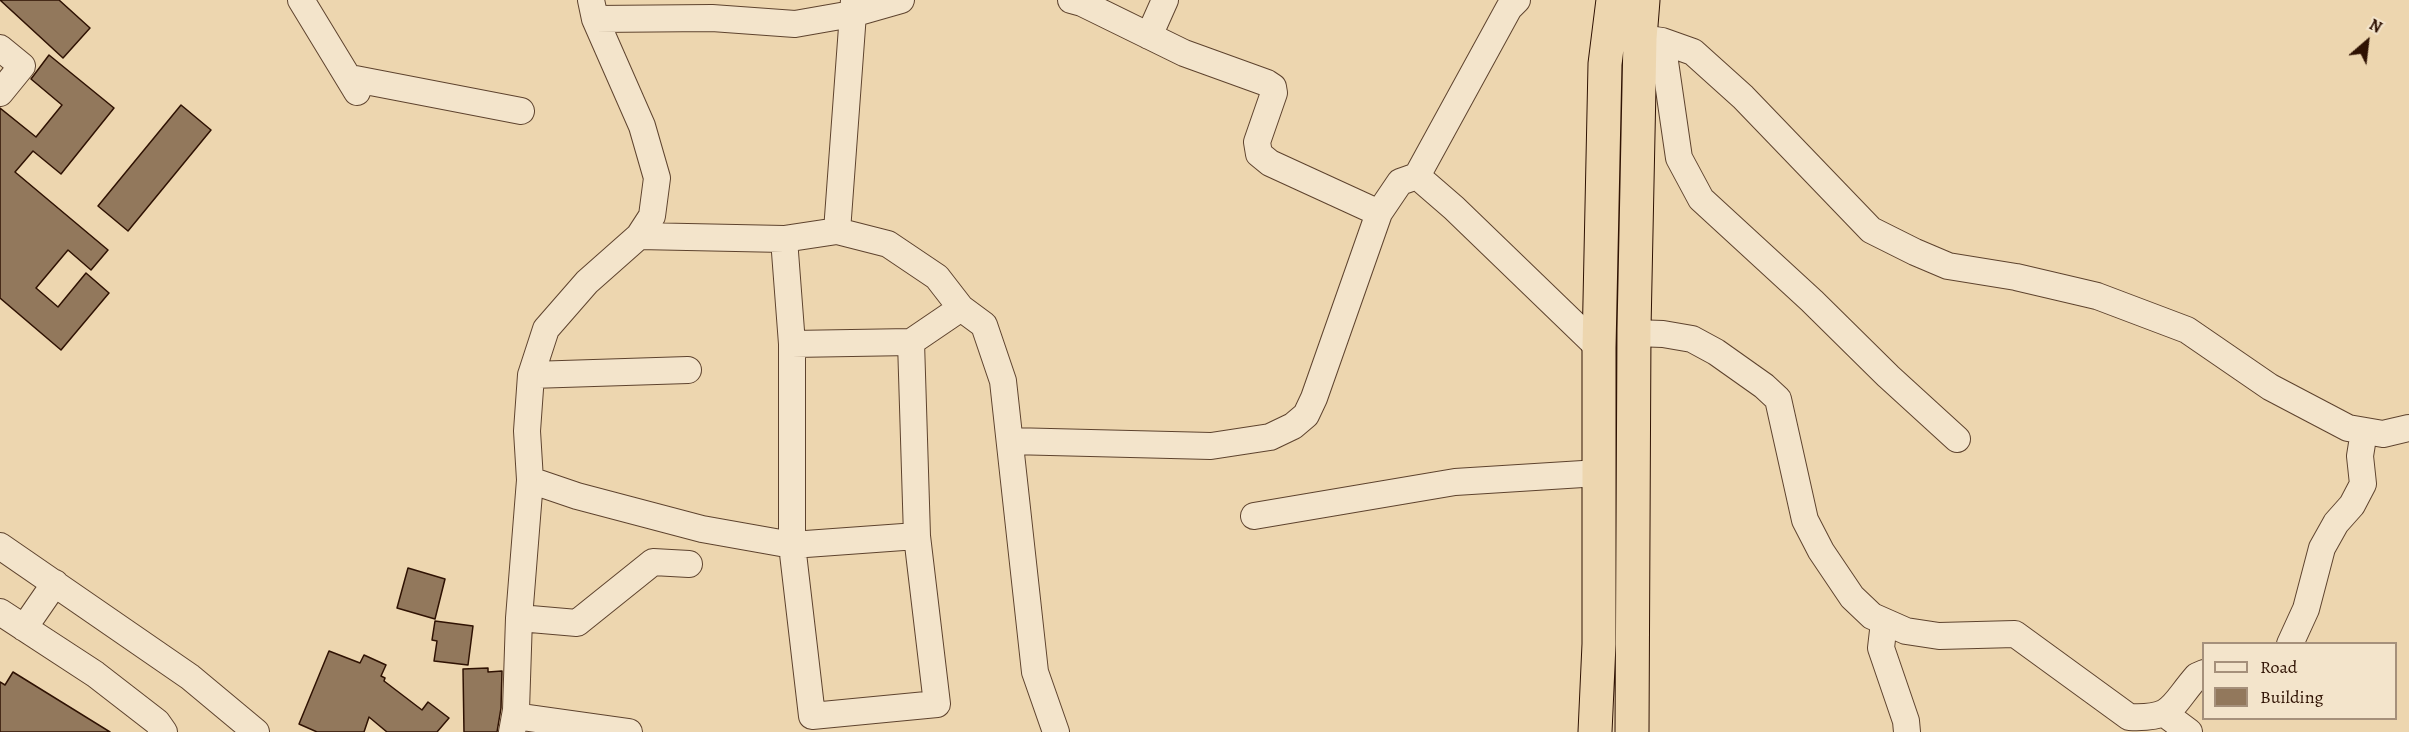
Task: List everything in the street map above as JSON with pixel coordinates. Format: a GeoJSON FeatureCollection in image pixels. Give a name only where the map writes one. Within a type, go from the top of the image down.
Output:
{"type":"FeatureCollection","features":[{"type":"Feature","properties":{"kind":"highway"},"geometry":{"type":"LineString","coordinates":[[1594,732],[1599,644],[1599,348],[1605,64],[1613,0]]}},
{"type":"Feature","properties":{"kind":"highway"},"geometry":{"type":"LineString","coordinates":[[1632,732],[1634,333],[1651,40],[1643,0]]}},
{"type":"Feature","properties":{"kind":"street"},"geometry":{"type":"LineString","coordinates":[[301,0],[355,88],[521,111]]}},
{"type":"Feature","properties":{"kind":"street"},"geometry":{"type":"LineString","coordinates":[[629,732],[513,724],[530,480],[527,431],[531,375],[546,329],[587,282],[639,236],[652,216],[657,178],[642,126],[593,10],[795,24],[853,7],[901,0]]}},
{"type":"Feature","properties":{"kind":"street"},"geometry":{"type":"LineString","coordinates":[[1071,0],[1082,3],[1184,53],[1268,83],[1273,87],[1274,93],[1257,142],[1259,154],[1270,163],[1379,213]]}},
{"type":"Feature","properties":{"kind":"street"},"geometry":{"type":"LineString","coordinates":[[1149,36],[1165,0]]}},
{"type":"Feature","properties":{"kind":"street"},"geometry":{"type":"LineString","coordinates":[[1010,441],[1211,446],[1270,437],[1293,426],[1306,415],[1379,213],[1400,182],[1418,176],[1509,8],[1517,0]]}},
{"type":"Feature","properties":{"kind":"street"},"geometry":{"type":"LineString","coordinates":[[837,231],[853,7]]}},
{"type":"Feature","properties":{"kind":"street"},"geometry":{"type":"LineString","coordinates":[[1957,439],[1701,199],[1678,158],[1651,40],[1694,52],[1743,97],[1871,230],[1948,266],[2016,277],[2097,296],[2187,330],[2270,387],[2348,428],[2383,434],[2409,428]]}},
{"type":"Feature","properties":{"kind":"street"},"geometry":{"type":"LineString","coordinates":[[0,48],[22,66],[0,93]]}},
{"type":"Feature","properties":{"kind":"street"},"geometry":{"type":"LineString","coordinates":[[1418,176],[1455,208],[1599,348]]}},
{"type":"Feature","properties":{"kind":"street"},"geometry":{"type":"LineString","coordinates":[[639,236],[784,240],[837,231],[888,243],[937,277],[961,308],[984,325],[1003,381],[1035,672],[1056,732]]}},
{"type":"Feature","properties":{"kind":"street"},"geometry":{"type":"LineString","coordinates":[[784,240],[792,344],[792,544],[812,716],[937,704],[917,536],[911,342]]}},
{"type":"Feature","properties":{"kind":"street"},"geometry":{"type":"LineString","coordinates":[[792,344],[911,342],[961,308]]}},
{"type":"Feature","properties":{"kind":"street"},"geometry":{"type":"LineString","coordinates":[[1634,333],[1664,334],[1692,339],[1716,352],[1764,386],[1778,399],[1805,520],[1821,551],[1852,597],[1872,616],[1906,631],[1939,636],[2015,634],[2129,717],[2151,718],[2165,714],[2197,676],[2202,674]]}},
{"type":"Feature","properties":{"kind":"street"},"geometry":{"type":"LineString","coordinates":[[531,375],[688,370]]}},
{"type":"Feature","properties":{"kind":"street"},"geometry":{"type":"LineString","coordinates":[[2291,642],[2306,609],[2322,549],[2337,523],[2352,505],[2363,484],[2360,456],[2364,431]]}},
{"type":"Feature","properties":{"kind":"street"},"geometry":{"type":"LineString","coordinates":[[1254,516],[1455,482],[1599,473]]}},
{"type":"Feature","properties":{"kind":"street"},"geometry":{"type":"LineString","coordinates":[[530,480],[577,496],[702,529],[792,544],[917,536]]}},
{"type":"Feature","properties":{"kind":"street"},"geometry":{"type":"LineString","coordinates":[[0,546],[190,677],[256,732]]}},
{"type":"Feature","properties":{"kind":"street"},"geometry":{"type":"LineString","coordinates":[[519,618],[577,623],[653,562],[689,564]]}},
{"type":"Feature","properties":{"kind":"street"},"geometry":{"type":"LineString","coordinates":[[24,628],[55,583]]}},
{"type":"Feature","properties":{"kind":"street"},"geometry":{"type":"LineString","coordinates":[[0,612],[95,674],[157,722],[164,732]]}},
{"type":"Feature","properties":{"kind":"street"},"geometry":{"type":"LineString","coordinates":[[1884,622],[1881,648],[1906,721],[1907,732]]}},
{"type":"Feature","properties":{"kind":"street"},"geometry":{"type":"LineString","coordinates":[[2165,714],[2189,732]]}},
{"type":"Feature","properties":{"kind":"building"},"geometry":{"type":"Polygon","coordinates":[[[0,0],[59,0],[90,28],[63,58],[0,0]]]}},
{"type":"Feature","properties":{"kind":"building"},"geometry":{"type":"Polygon","coordinates":[[[49,55],[114,108],[61,174],[33,151],[15,172],[108,250],[91,270],[68,250],[36,288],[58,307],[86,273],[109,293],[61,350],[0,298],[0,108],[36,137],[62,105],[31,79],[49,55]]]}},
{"type":"Feature","properties":{"kind":"building"},"geometry":{"type":"Polygon","coordinates":[[[181,105],[211,130],[128,231],[98,206],[181,105]]]}},
{"type":"Feature","properties":{"kind":"building"},"geometry":{"type":"Polygon","coordinates":[[[408,568],[445,579],[435,619],[397,608],[408,568]]]}},
{"type":"Feature","properties":{"kind":"building"},"geometry":{"type":"Polygon","coordinates":[[[435,621],[473,626],[468,665],[434,661],[437,641],[432,640],[435,621]]]}},
{"type":"Feature","properties":{"kind":"building"},"geometry":{"type":"Polygon","coordinates":[[[329,651],[360,663],[364,655],[386,665],[381,676],[385,678],[384,681],[422,710],[428,702],[449,718],[437,732],[387,732],[369,717],[364,732],[317,732],[299,724],[329,651]]]}},
{"type":"Feature","properties":{"kind":"building"},"geometry":{"type":"Polygon","coordinates":[[[488,668],[488,672],[502,671],[501,708],[497,732],[464,732],[463,669],[488,668]]]}},
{"type":"Feature","properties":{"kind":"building"},"geometry":{"type":"Polygon","coordinates":[[[13,672],[110,732],[0,732],[0,682],[5,685],[13,672]]]}}]}
